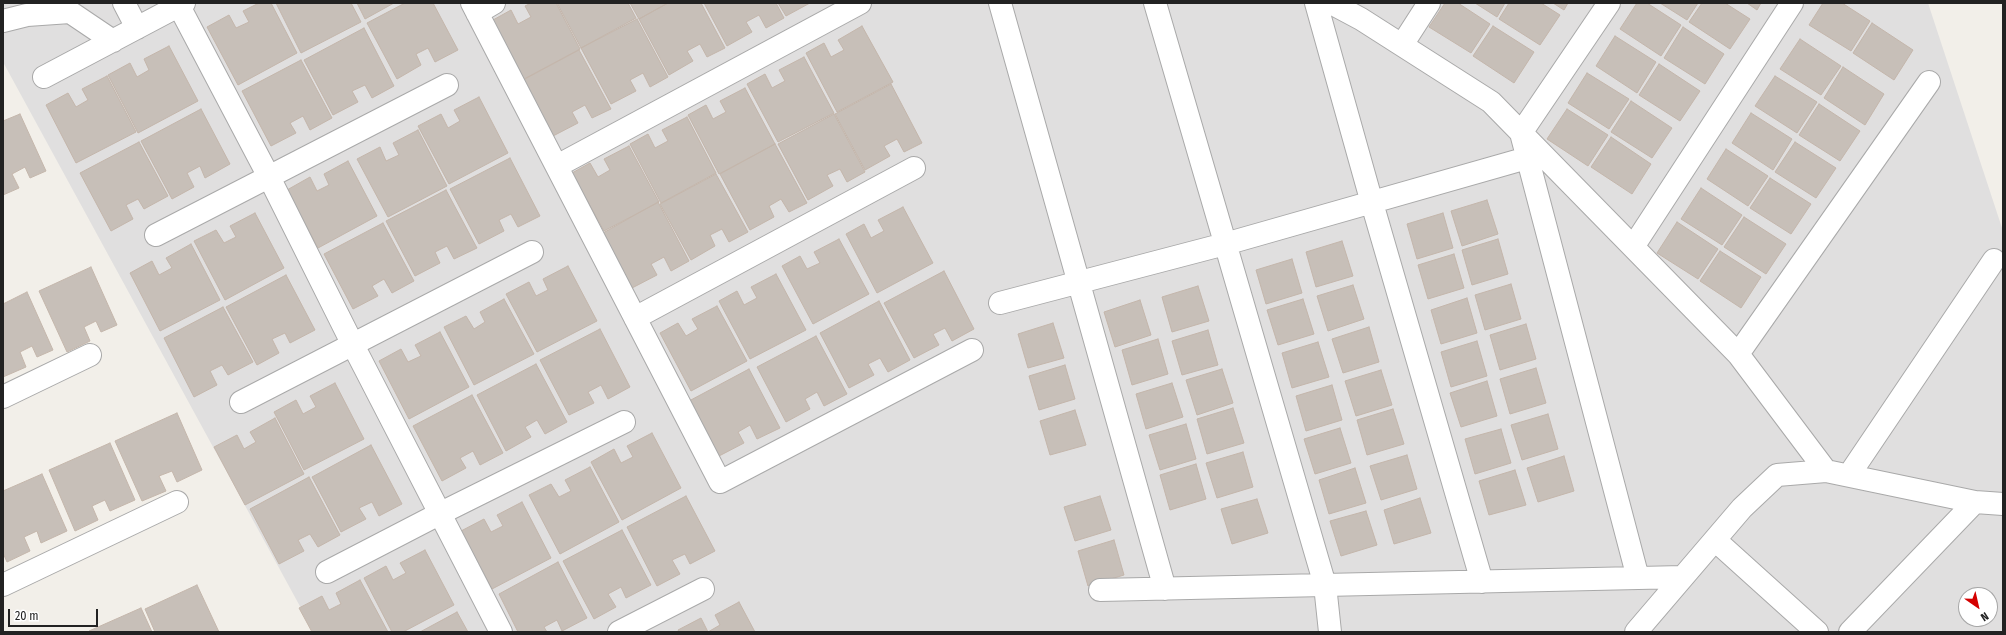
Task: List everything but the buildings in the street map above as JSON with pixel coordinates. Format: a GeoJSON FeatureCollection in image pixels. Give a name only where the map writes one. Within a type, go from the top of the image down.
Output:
{"type":"FeatureCollection","features":[{"type":"Feature","properties":{"kind":"street"},"geometry":{"type":"LineString","coordinates":[[124,3],[137,28]]}},
{"type":"Feature","properties":{"kind":"street"},"geometry":{"type":"LineString","coordinates":[[557,166],[860,3]]}},
{"type":"Feature","properties":{"kind":"street"},"geometry":{"type":"LineString","coordinates":[[1000,3],[1165,589]]}},
{"type":"Feature","properties":{"kind":"street"},"geometry":{"type":"LineString","coordinates":[[1155,3],[1325,585],[1330,632]]}},
{"type":"Feature","properties":{"kind":"street"},"geometry":{"type":"LineString","coordinates":[[1316,3],[1372,203],[1482,582]]}},
{"type":"Feature","properties":{"kind":"street"},"geometry":{"type":"LineString","coordinates":[[1331,3],[1361,19],[1491,102],[1738,354],[1826,471]]}},
{"type":"Feature","properties":{"kind":"street"},"geometry":{"type":"LineString","coordinates":[[1402,45],[1429,3]]}},
{"type":"Feature","properties":{"kind":"street"},"geometry":{"type":"LineString","coordinates":[[1609,3],[1521,133],[1638,578]]}},
{"type":"Feature","properties":{"kind":"street"},"geometry":{"type":"LineString","coordinates":[[1633,247],[1792,3]]}},
{"type":"Feature","properties":{"kind":"street"},"geometry":{"type":"LineString","coordinates":[[44,77],[182,4],[353,345],[501,632]]}},
{"type":"Feature","properties":{"kind":"street"},"geometry":{"type":"LineString","coordinates":[[481,6],[557,166],[720,482],[972,350]]}},
{"type":"Feature","properties":{"kind":"street"},"geometry":{"type":"LineString","coordinates":[[3,21],[26,15],[70,12],[113,41]]}},
{"type":"Feature","properties":{"kind":"street"},"geometry":{"type":"LineString","coordinates":[[1738,354],[1929,82]]}},
{"type":"Feature","properties":{"kind":"street"},"geometry":{"type":"LineString","coordinates":[[156,235],[446,85]]}},
{"type":"Feature","properties":{"kind":"street"},"geometry":{"type":"LineString","coordinates":[[1000,303],[1225,244],[1527,158]]}},
{"type":"Feature","properties":{"kind":"street"},"geometry":{"type":"LineString","coordinates":[[635,318],[914,168]]}},
{"type":"Feature","properties":{"kind":"street"},"geometry":{"type":"LineString","coordinates":[[240,402],[532,252]]}},
{"type":"Feature","properties":{"kind":"street"},"geometry":{"type":"LineString","coordinates":[[1848,475],[1994,260]]}},
{"type":"Feature","properties":{"kind":"street"},"geometry":{"type":"LineString","coordinates":[[3,397],[90,355]]}},
{"type":"Feature","properties":{"kind":"street"},"geometry":{"type":"LineString","coordinates":[[327,572],[439,514],[624,422]]}},
{"type":"Feature","properties":{"kind":"street"},"geometry":{"type":"LineString","coordinates":[[1636,632],[1742,508],[1777,475],[1826,471],[1975,502],[2003,504]]}},
{"type":"Feature","properties":{"kind":"street"},"geometry":{"type":"LineString","coordinates":[[3,585],[176,502]]}},
{"type":"Feature","properties":{"kind":"street"},"geometry":{"type":"LineString","coordinates":[[1850,632],[1975,502]]}},
{"type":"Feature","properties":{"kind":"street"},"geometry":{"type":"LineString","coordinates":[[1715,540],[1817,632]]}},
{"type":"Feature","properties":{"kind":"street"},"geometry":{"type":"LineString","coordinates":[[1100,590],[1683,577]]}},
{"type":"Feature","properties":{"kind":"street"},"geometry":{"type":"LineString","coordinates":[[619,632],[703,588]]}},
{"type":"Feature","properties":{"kind":"shaded area"},"geometry":{"type":"Polygon","coordinates":[[[3,3],[1928,3],[2003,231],[2003,632],[314,632],[3,62],[3,3]]]}}]}
